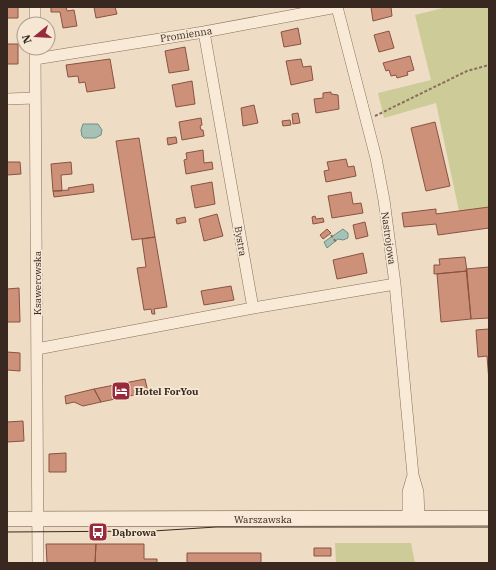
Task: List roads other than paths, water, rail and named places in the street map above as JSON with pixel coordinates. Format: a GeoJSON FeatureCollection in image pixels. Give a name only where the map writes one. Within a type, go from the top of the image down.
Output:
{"type":"FeatureCollection","features":[{"type":"Feature","properties":{"kind":"street","name":"Promienna"},"geometry":{"type":"LineString","coordinates":[[56,50],[204,32],[337,7]]}},
{"type":"Feature","properties":{"kind":"street","name":"Nastrojowa"},"geometry":{"type":"LineString","coordinates":[[337,7],[366,120],[384,200],[395,284],[413,474],[418,492],[413,518]]}},
{"type":"Feature","properties":{"kind":"street","name":"Bystra"},"geometry":{"type":"LineString","coordinates":[[204,32],[253,308]]}},
{"type":"Feature","properties":{"kind":"street","name":"Ksawerowska"},"geometry":{"type":"LineString","coordinates":[[34,56],[38,563]]}},
{"type":"Feature","properties":{"kind":"street"},"geometry":{"type":"LineString","coordinates":[[7,99],[35,98]]}},
{"type":"Feature","properties":{"kind":"street"},"geometry":{"type":"LineString","coordinates":[[37,349],[253,308],[395,284]]}},
{"type":"Feature","properties":{"kind":"street","name":"Warszawska"},"geometry":{"type":"LineString","coordinates":[[7,519],[489,518]]}},
{"type":"Feature","properties":{"kind":"tram line"},"geometry":{"type":"LineString","coordinates":[[7,532],[153,531],[216,527],[489,527]]}},
{"type":"Feature","properties":{"kind":"place","name":"Hotel ForYou"},"geometry":{"type":"Point","coordinates":[121,391]}},
{"type":"Feature","properties":{"kind":"place","name":"Dąbrowa"},"geometry":{"type":"Point","coordinates":[98,532]}}]}
